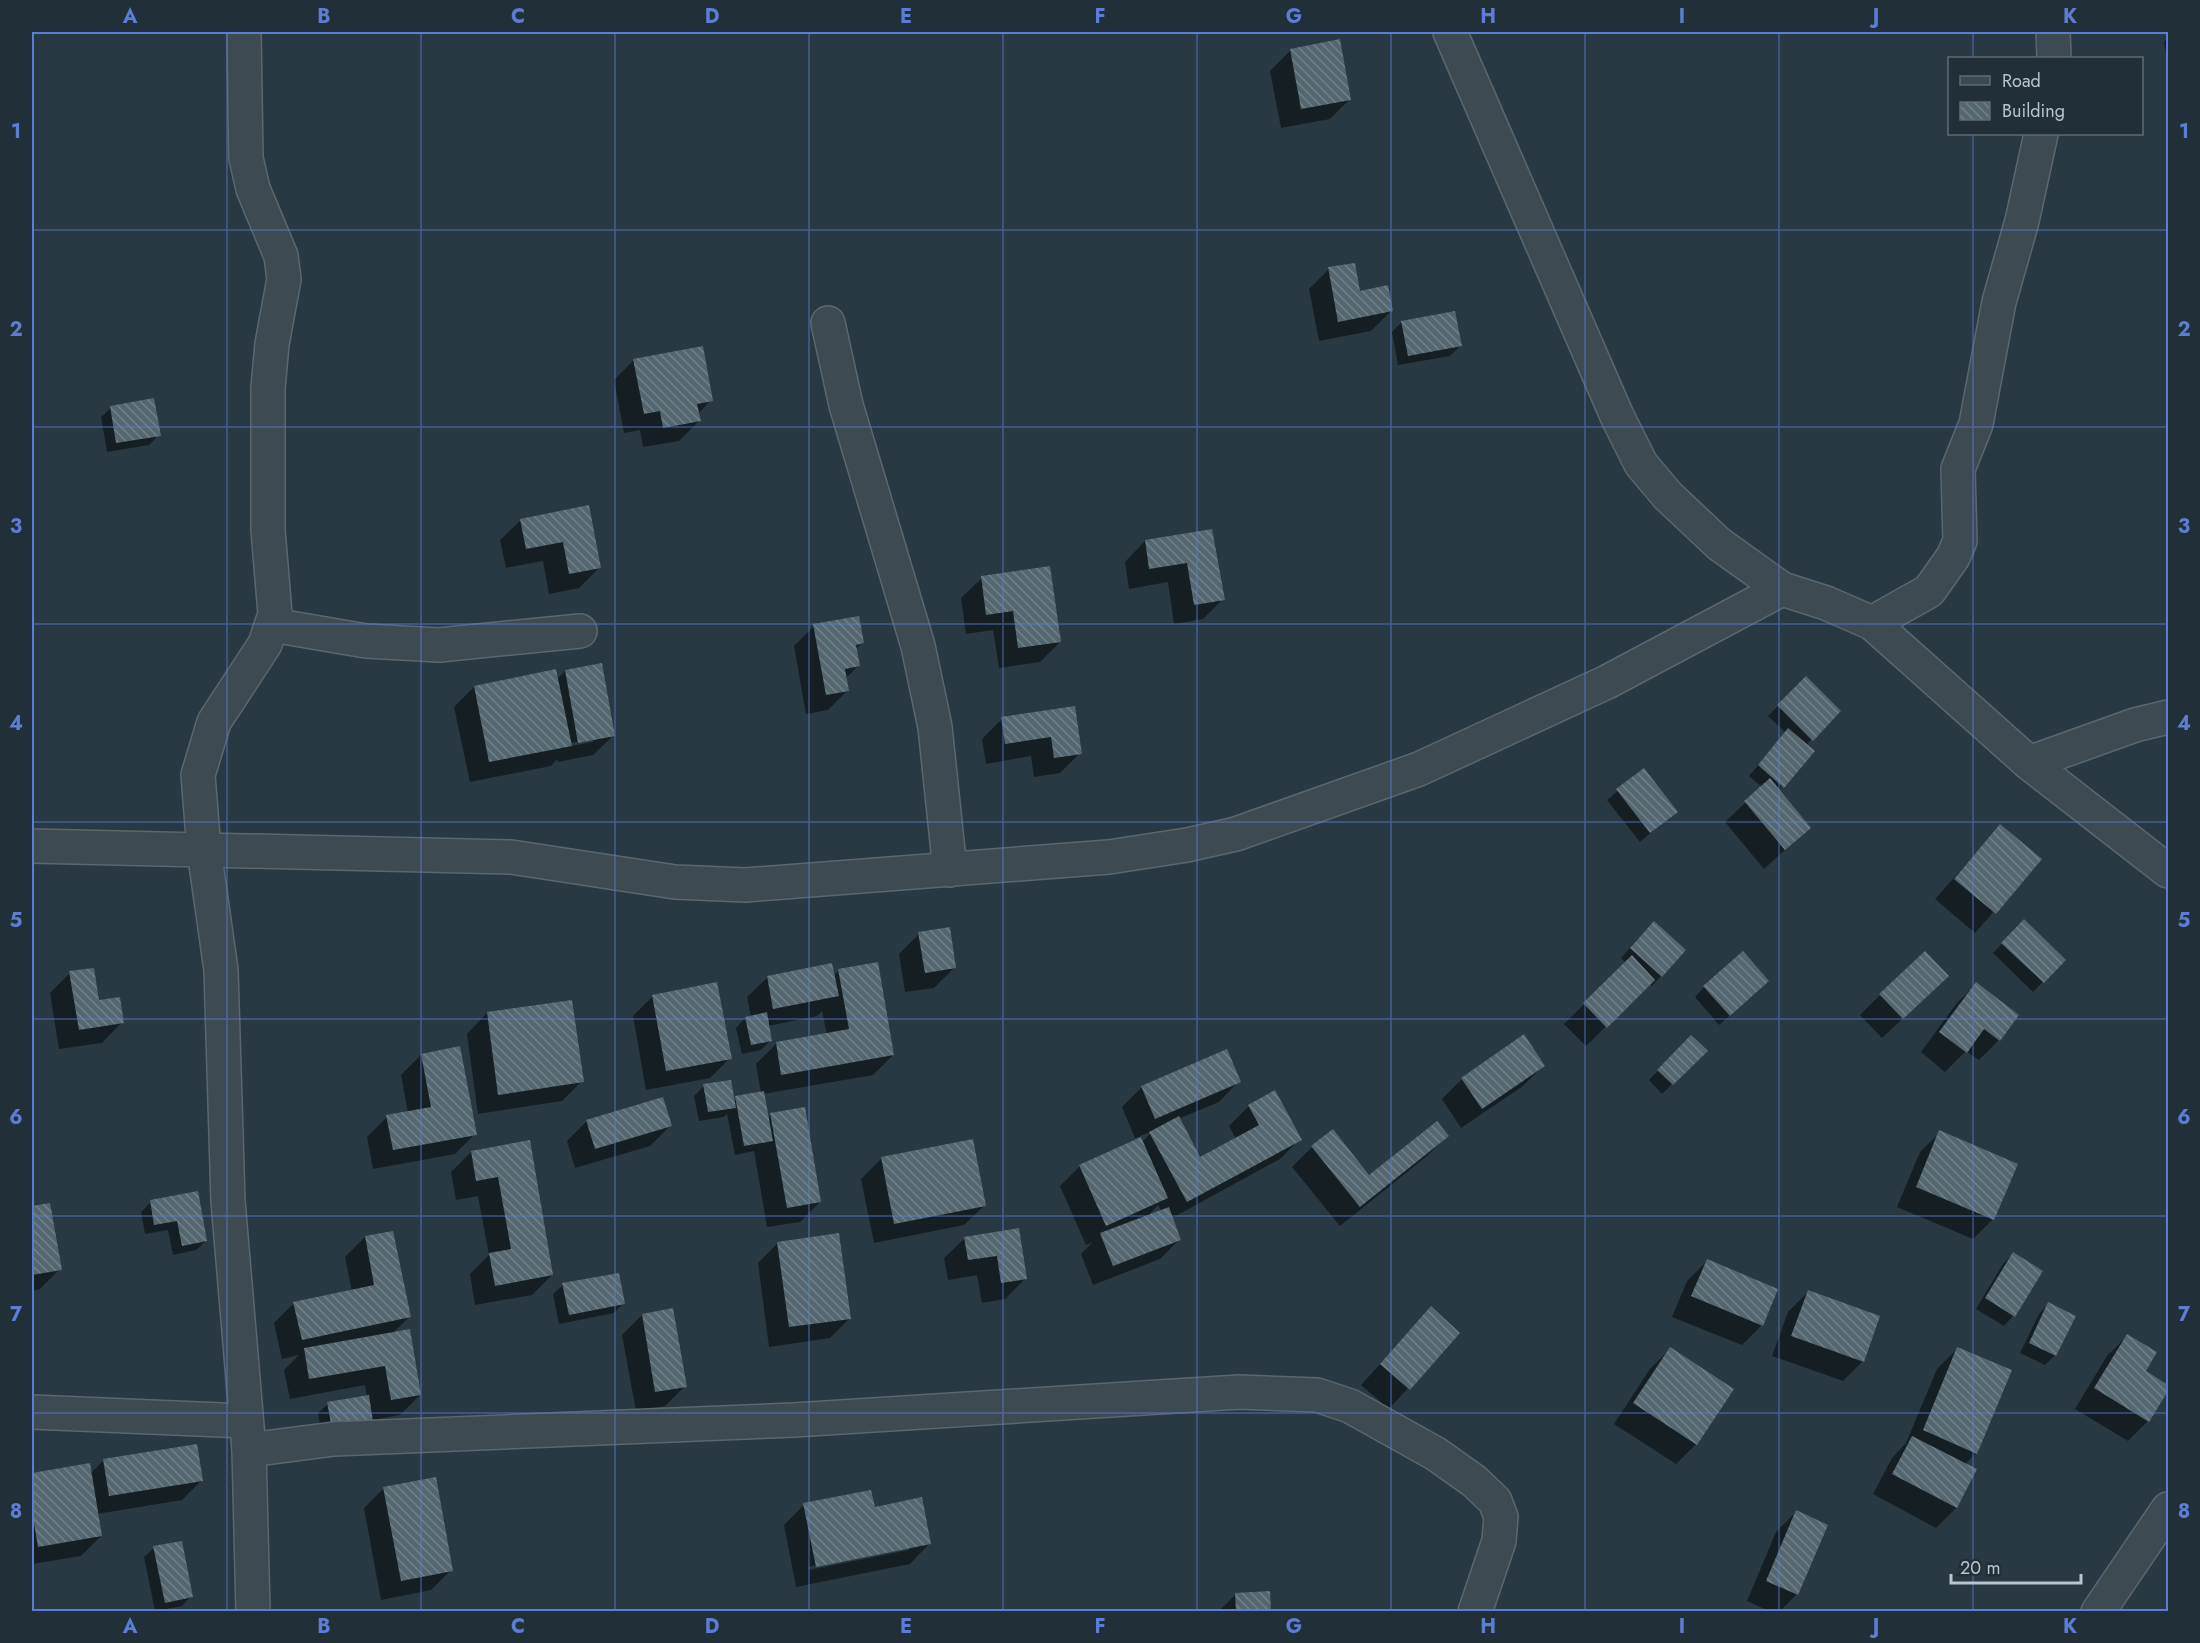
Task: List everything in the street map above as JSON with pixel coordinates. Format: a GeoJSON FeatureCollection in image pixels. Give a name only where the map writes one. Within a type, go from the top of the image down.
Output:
{"type":"FeatureCollection","features":[{"type":"Feature","properties":{"kind":"street"},"geometry":{"type":"LineString","coordinates":[[244,32],[246,158],[253,189],[281,256],[284,279],[272,344],[268,388],[268,530],[275,614],[266,644],[214,723],[201,759],[199,799],[221,970],[228,1201],[247,1435],[253,1611]]}},
{"type":"Feature","properties":{"kind":"street"},"geometry":{"type":"LineString","coordinates":[[1450,32],[1617,416],[1641,464],[1668,496],[1719,544],[1782,589],[1826,603],[1872,623],[2029,763],[2169,871]]}},
{"type":"Feature","properties":{"kind":"street"},"geometry":{"type":"LineString","coordinates":[[2053,32],[2054,57]]}},
{"type":"Feature","properties":{"kind":"street"},"geometry":{"type":"LineString","coordinates":[[1872,623],[1929,591],[1953,557],[1960,541],[1958,470],[1976,424],[1996,314],[2022,221],[2041,135]]}},
{"type":"Feature","properties":{"kind":"street"},"geometry":{"type":"LineString","coordinates":[[828,323],[846,405],[918,645],[935,727],[950,870]]}},
{"type":"Feature","properties":{"kind":"street"},"geometry":{"type":"LineString","coordinates":[[32,846],[511,857],[675,882],[745,885],[1109,857],[1187,845],[1236,834],[1419,769],[1607,682],[1782,589]]}},
{"type":"Feature","properties":{"kind":"street"},"geometry":{"type":"LineString","coordinates":[[272,625],[366,641],[439,645],[580,632]]}},
{"type":"Feature","properties":{"kind":"street"},"geometry":{"type":"LineString","coordinates":[[2029,763],[2135,725],[2169,717]]}},
{"type":"Feature","properties":{"kind":"street"},"geometry":{"type":"LineString","coordinates":[[32,1412],[247,1435],[334,1439],[794,1420],[1239,1392],[1317,1395],[1350,1406],[1436,1454],[1495,1501],[1501,1517],[1498,1541],[1476,1611]]}},
{"type":"Feature","properties":{"kind":"street"},"geometry":{"type":"LineString","coordinates":[[2098,1611],[2169,1509]]}},
{"type":"Feature","properties":{"kind":"building"},"geometry":{"type":"Polygon","coordinates":[[[1340,39],[1351,100],[1301,109],[1290,49],[1340,39]]]}},
{"type":"Feature","properties":{"kind":"building"},"geometry":{"type":"Polygon","coordinates":[[[1355,263],[1360,291],[1388,285],[1393,311],[1338,322],[1328,267],[1355,263]]]}},
{"type":"Feature","properties":{"kind":"building"},"geometry":{"type":"Polygon","coordinates":[[[1455,311],[1462,346],[1408,356],[1401,321],[1455,311]]]}},
{"type":"Feature","properties":{"kind":"building"},"geometry":{"type":"Polygon","coordinates":[[[703,346],[713,401],[697,404],[701,421],[663,428],[660,411],[644,414],[633,359],[703,346]]]}},
{"type":"Feature","properties":{"kind":"building"},"geometry":{"type":"Polygon","coordinates":[[[154,398],[161,436],[116,443],[110,406],[154,398]]]}},
{"type":"Feature","properties":{"kind":"building"},"geometry":{"type":"Polygon","coordinates":[[[589,505],[601,568],[569,574],[563,542],[526,549],[520,519],[589,505]]]}},
{"type":"Feature","properties":{"kind":"building"},"geometry":{"type":"Polygon","coordinates":[[[1212,529],[1225,600],[1194,605],[1187,563],[1149,569],[1145,540],[1212,529]]]}},
{"type":"Feature","properties":{"kind":"building"},"geometry":{"type":"Polygon","coordinates":[[[1050,566],[1061,642],[1018,648],[1013,611],[986,615],[981,576],[1050,566]]]}},
{"type":"Feature","properties":{"kind":"building"},"geometry":{"type":"Polygon","coordinates":[[[859,616],[864,643],[856,645],[860,666],[845,669],[849,691],[826,695],[813,624],[859,616]]]}},
{"type":"Feature","properties":{"kind":"building"},"geometry":{"type":"Polygon","coordinates":[[[602,663],[615,736],[578,743],[565,670],[602,663]]]}},
{"type":"Feature","properties":{"kind":"building"},"geometry":{"type":"Polygon","coordinates":[[[556,669],[572,746],[489,762],[474,686],[556,669]]]}},
{"type":"Feature","properties":{"kind":"building"},"geometry":{"type":"Polygon","coordinates":[[[1806,676],[1841,711],[1813,741],[1777,705],[1806,676]]]}},
{"type":"Feature","properties":{"kind":"building"},"geometry":{"type":"Polygon","coordinates":[[[1075,706],[1082,754],[1054,758],[1051,737],[1005,744],[1001,717],[1075,706]]]}},
{"type":"Feature","properties":{"kind":"building"},"geometry":{"type":"Polygon","coordinates":[[[1788,728],[1815,751],[1784,788],[1758,765],[1788,728]]]}},
{"type":"Feature","properties":{"kind":"building"},"geometry":{"type":"Polygon","coordinates":[[[1644,768],[1678,812],[1650,833],[1616,789],[1644,768]]]}},
{"type":"Feature","properties":{"kind":"building"},"geometry":{"type":"Polygon","coordinates":[[[1770,778],[1811,828],[1785,850],[1744,801],[1770,778]]]}},
{"type":"Feature","properties":{"kind":"building"},"geometry":{"type":"Polygon","coordinates":[[[2000,824],[2042,859],[1996,914],[1954,879],[2000,824]]]}},
{"type":"Feature","properties":{"kind":"building"},"geometry":{"type":"Polygon","coordinates":[[[2024,919],[2066,960],[2044,983],[2001,943],[2024,919]]]}},
{"type":"Feature","properties":{"kind":"building"},"geometry":{"type":"Polygon","coordinates":[[[1654,921],[1686,950],[1662,977],[1630,948],[1654,921]]]}},
{"type":"Feature","properties":{"kind":"building"},"geometry":{"type":"Polygon","coordinates":[[[950,927],[956,968],[925,973],[918,932],[950,927]]]}},
{"type":"Feature","properties":{"kind":"building"},"geometry":{"type":"Polygon","coordinates":[[[1743,951],[1769,981],[1730,1016],[1703,986],[1743,951]]]}},
{"type":"Feature","properties":{"kind":"building"},"geometry":{"type":"Polygon","coordinates":[[[1925,951],[1949,976],[1903,1019],[1879,994],[1925,951]]]}},
{"type":"Feature","properties":{"kind":"building"},"geometry":{"type":"Polygon","coordinates":[[[1632,955],[1655,980],[1607,1028],[1583,1003],[1632,955]]]}},
{"type":"Feature","properties":{"kind":"building"},"geometry":{"type":"Polygon","coordinates":[[[878,962],[894,1055],[781,1075],[776,1042],[849,1029],[838,969],[878,962]]]}},
{"type":"Feature","properties":{"kind":"building"},"geometry":{"type":"Polygon","coordinates":[[[832,963],[839,996],[773,1009],[767,976],[832,963]]]}},
{"type":"Feature","properties":{"kind":"building"},"geometry":{"type":"Polygon","coordinates":[[[94,968],[99,1000],[120,997],[124,1023],[79,1030],[69,971],[94,968]]]}},
{"type":"Feature","properties":{"kind":"building"},"geometry":{"type":"Polygon","coordinates":[[[717,982],[732,1059],[666,1071],[652,995],[717,982]]]}},
{"type":"Feature","properties":{"kind":"building"},"geometry":{"type":"Polygon","coordinates":[[[1976,982],[2019,1015],[2000,1041],[1984,1029],[1967,1053],[1939,1032],[1976,982]]]}},
{"type":"Feature","properties":{"kind":"building"},"geometry":{"type":"Polygon","coordinates":[[[572,1000],[584,1082],[498,1095],[487,1012],[572,1000]]]}},
{"type":"Feature","properties":{"kind":"building"},"geometry":{"type":"Polygon","coordinates":[[[767,1012],[772,1041],[751,1045],[745,1017],[767,1012]]]}},
{"type":"Feature","properties":{"kind":"building"},"geometry":{"type":"Polygon","coordinates":[[[1524,1034],[1545,1066],[1482,1109],[1461,1078],[1524,1034]]]}},
{"type":"Feature","properties":{"kind":"building"},"geometry":{"type":"Polygon","coordinates":[[[1691,1035],[1708,1051],[1673,1085],[1657,1070],[1691,1035]]]}},
{"type":"Feature","properties":{"kind":"building"},"geometry":{"type":"Polygon","coordinates":[[[460,1046],[477,1135],[393,1150],[386,1115],[431,1107],[421,1054],[460,1046]]]}},
{"type":"Feature","properties":{"kind":"building"},"geometry":{"type":"Polygon","coordinates":[[[1227,1049],[1241,1082],[1155,1119],[1141,1086],[1227,1049]]]}},
{"type":"Feature","properties":{"kind":"building"},"geometry":{"type":"Polygon","coordinates":[[[731,1080],[736,1108],[708,1112],[703,1084],[731,1080]]]}},
{"type":"Feature","properties":{"kind":"building"},"geometry":{"type":"Polygon","coordinates":[[[1275,1090],[1302,1140],[1187,1202],[1149,1132],[1179,1116],[1200,1157],[1259,1125],[1248,1105],[1275,1090]]]}},
{"type":"Feature","properties":{"kind":"building"},"geometry":{"type":"Polygon","coordinates":[[[764,1091],[773,1141],[744,1146],[735,1096],[764,1091]]]}},
{"type":"Feature","properties":{"kind":"building"},"geometry":{"type":"Polygon","coordinates":[[[663,1097],[672,1126],[595,1149],[586,1120],[663,1097]]]}},
{"type":"Feature","properties":{"kind":"building"},"geometry":{"type":"Polygon","coordinates":[[[805,1107],[821,1202],[787,1208],[770,1113],[805,1107]]]}},
{"type":"Feature","properties":{"kind":"building"},"geometry":{"type":"Polygon","coordinates":[[[1437,1121],[1449,1136],[1360,1207],[1311,1146],[1333,1129],[1369,1175],[1437,1121]]]}},
{"type":"Feature","properties":{"kind":"building"},"geometry":{"type":"Polygon","coordinates":[[[1939,1130],[2018,1164],[1994,1220],[1916,1187],[1939,1130]]]}},
{"type":"Feature","properties":{"kind":"building"},"geometry":{"type":"Polygon","coordinates":[[[1141,1137],[1168,1198],[1106,1226],[1079,1165],[1141,1137]]]}},
{"type":"Feature","properties":{"kind":"building"},"geometry":{"type":"Polygon","coordinates":[[[973,1139],[986,1206],[894,1224],[881,1157],[973,1139]]]}},
{"type":"Feature","properties":{"kind":"building"},"geometry":{"type":"Polygon","coordinates":[[[530,1140],[553,1275],[495,1286],[489,1253],[511,1249],[498,1177],[476,1181],[471,1151],[530,1140]]]}},
{"type":"Feature","properties":{"kind":"building"},"geometry":{"type":"Polygon","coordinates":[[[198,1191],[207,1241],[182,1246],[177,1221],[154,1225],[150,1200],[198,1191]]]}},
{"type":"Feature","properties":{"kind":"building"},"geometry":{"type":"Polygon","coordinates":[[[50,1203],[62,1270],[32,1275],[32,1206],[50,1203]]]}},
{"type":"Feature","properties":{"kind":"building"},"geometry":{"type":"Polygon","coordinates":[[[1169,1207],[1181,1240],[1113,1266],[1100,1233],[1169,1207]]]}},
{"type":"Feature","properties":{"kind":"building"},"geometry":{"type":"Polygon","coordinates":[[[1019,1228],[1027,1279],[1001,1283],[997,1256],[968,1260],[964,1237],[1019,1228]]]}},
{"type":"Feature","properties":{"kind":"building"},"geometry":{"type":"Polygon","coordinates":[[[393,1231],[411,1317],[302,1340],[293,1302],[374,1285],[365,1236],[393,1231]]]}},
{"type":"Feature","properties":{"kind":"building"},"geometry":{"type":"Polygon","coordinates":[[[839,1233],[851,1319],[789,1327],[777,1242],[839,1233]]]}},
{"type":"Feature","properties":{"kind":"building"},"geometry":{"type":"Polygon","coordinates":[[[2013,1252],[2043,1271],[2015,1317],[1985,1298],[2013,1252]]]}},
{"type":"Feature","properties":{"kind":"building"},"geometry":{"type":"Polygon","coordinates":[[[1707,1259],[1778,1289],[1763,1326],[1691,1296],[1707,1259]]]}},
{"type":"Feature","properties":{"kind":"building"},"geometry":{"type":"Polygon","coordinates":[[[619,1273],[625,1304],[569,1315],[562,1283],[619,1273]]]}},
{"type":"Feature","properties":{"kind":"building"},"geometry":{"type":"Polygon","coordinates":[[[1808,1290],[1880,1316],[1864,1362],[1791,1336],[1808,1290]]]}},
{"type":"Feature","properties":{"kind":"building"},"geometry":{"type":"Polygon","coordinates":[[[2048,1302],[2076,1316],[2056,1356],[2029,1343],[2048,1302]]]}},
{"type":"Feature","properties":{"kind":"building"},"geometry":{"type":"Polygon","coordinates":[[[1431,1306],[1460,1333],[1410,1390],[1380,1364],[1431,1306]]]}},
{"type":"Feature","properties":{"kind":"building"},"geometry":{"type":"Polygon","coordinates":[[[673,1308],[687,1387],[655,1392],[642,1314],[673,1308]]]}},
{"type":"Feature","properties":{"kind":"building"},"geometry":{"type":"Polygon","coordinates":[[[410,1329],[421,1395],[391,1400],[385,1366],[309,1379],[304,1348],[410,1329]]]}},
{"type":"Feature","properties":{"kind":"building"},"geometry":{"type":"Polygon","coordinates":[[[2127,1334],[2157,1352],[2146,1371],[2168,1385],[2168,1391],[2149,1422],[2094,1388],[2127,1334]]]}},
{"type":"Feature","properties":{"kind":"building"},"geometry":{"type":"Polygon","coordinates":[[[1670,1347],[1734,1389],[1697,1445],[1633,1403],[1670,1347]]]}},
{"type":"Feature","properties":{"kind":"building"},"geometry":{"type":"Polygon","coordinates":[[[1957,1347],[2012,1370],[1977,1454],[1923,1430],[1957,1347]]]}},
{"type":"Feature","properties":{"kind":"building"},"geometry":{"type":"Polygon","coordinates":[[[369,1395],[373,1422],[332,1429],[327,1402],[369,1395]]]}},
{"type":"Feature","properties":{"kind":"building"},"geometry":{"type":"Polygon","coordinates":[[[1912,1436],[1977,1469],[1957,1508],[1892,1474],[1912,1436]]]}},
{"type":"Feature","properties":{"kind":"building"},"geometry":{"type":"Polygon","coordinates":[[[197,1444],[203,1481],[109,1496],[103,1459],[197,1444]]]}},
{"type":"Feature","properties":{"kind":"building"},"geometry":{"type":"Polygon","coordinates":[[[90,1463],[102,1536],[38,1547],[32,1511],[32,1473],[90,1463]]]}},
{"type":"Feature","properties":{"kind":"building"},"geometry":{"type":"Polygon","coordinates":[[[436,1477],[453,1571],[401,1581],[383,1487],[436,1477]]]}},
{"type":"Feature","properties":{"kind":"building"},"geometry":{"type":"Polygon","coordinates":[[[871,1490],[875,1507],[922,1497],[931,1544],[816,1567],[803,1503],[871,1490]]]}},
{"type":"Feature","properties":{"kind":"building"},"geometry":{"type":"Polygon","coordinates":[[[1796,1510],[1828,1525],[1798,1595],[1766,1581],[1796,1510]]]}},
{"type":"Feature","properties":{"kind":"building"},"geometry":{"type":"Polygon","coordinates":[[[182,1541],[193,1597],[165,1603],[153,1546],[182,1541]]]}},
{"type":"Feature","properties":{"kind":"building"},"geometry":{"type":"Polygon","coordinates":[[[1270,1591],[1271,1612],[1236,1612],[1235,1593],[1270,1591]]]}}]}
